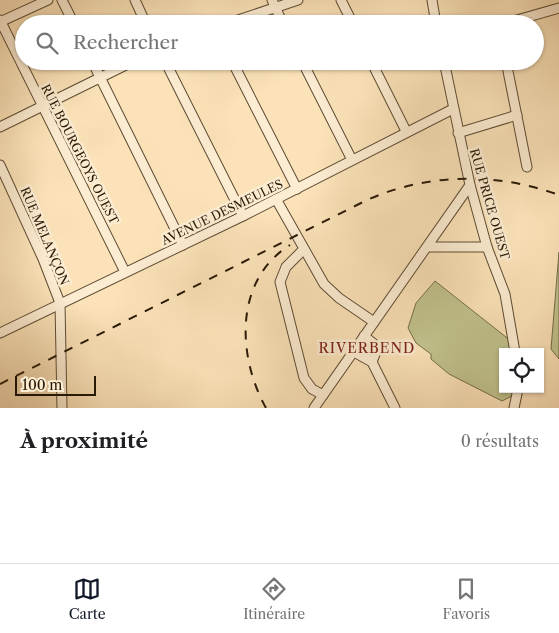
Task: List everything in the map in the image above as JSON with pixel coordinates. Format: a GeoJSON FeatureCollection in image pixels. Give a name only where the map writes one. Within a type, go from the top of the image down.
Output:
{"type":"FeatureCollection","features":[{"type":"Feature","properties":{"kind":"street"},"geometry":{"type":"LineString","coordinates":[[0,21],[48,0]]}},
{"type":"Feature","properties":{"kind":"street"},"geometry":{"type":"LineString","coordinates":[[62,0],[70,15]]}},
{"type":"Feature","properties":{"kind":"street"},"geometry":{"type":"LineString","coordinates":[[135,0],[142,15]]}},
{"type":"Feature","properties":{"kind":"street"},"geometry":{"type":"LineString","coordinates":[[247,15],[274,3],[298,0]]}},
{"type":"Feature","properties":{"kind":"street"},"geometry":{"type":"LineString","coordinates":[[341,0],[348,15]]}},
{"type":"Feature","properties":{"kind":"street"},"geometry":{"type":"LineString","coordinates":[[432,0],[434,15]]}},
{"type":"Feature","properties":{"kind":"street"},"geometry":{"type":"LineString","coordinates":[[274,3],[279,15]]}},
{"type":"Feature","properties":{"kind":"street"},"geometry":{"type":"LineString","coordinates":[[534,15],[559,8]]}},
{"type":"Feature","properties":{"kind":"street","name":"RUE BOURGEOYS OUEST"},"geometry":{"type":"LineString","coordinates":[[0,21],[15,52]]}},
{"type":"Feature","properties":{"kind":"street","name":"RUE BOURGEOYS OUEST"},"geometry":{"type":"LineString","coordinates":[[24,70],[125,272]]}},
{"type":"Feature","properties":{"kind":"street"},"geometry":{"type":"LineString","coordinates":[[96,70],[183,245]]}},
{"type":"Feature","properties":{"kind":"street"},"geometry":{"type":"LineString","coordinates":[[0,127],[115,70]]}},
{"type":"Feature","properties":{"kind":"street"},"geometry":{"type":"LineString","coordinates":[[170,70],[243,216]]}},
{"type":"Feature","properties":{"kind":"street"},"geometry":{"type":"LineString","coordinates":[[237,70],[297,189]]}},
{"type":"Feature","properties":{"kind":"street"},"geometry":{"type":"LineString","coordinates":[[307,70],[352,160]]}},
{"type":"Feature","properties":{"kind":"street"},"geometry":{"type":"LineString","coordinates":[[376,70],[406,131]]}},
{"type":"Feature","properties":{"kind":"street","name":"RUE PRICE OUEST"},"geometry":{"type":"LineString","coordinates":[[446,70],[452,109],[470,186],[487,247],[505,294],[515,348]]}},
{"type":"Feature","properties":{"kind":"street"},"geometry":{"type":"LineString","coordinates":[[508,70],[527,167]]}},
{"type":"Feature","properties":{"kind":"street","name":"AVENUE DESMEULES"},"geometry":{"type":"LineString","coordinates":[[1,330],[243,216],[452,109]]}},
{"type":"Feature","properties":{"kind":"street"},"geometry":{"type":"LineString","coordinates":[[458,133],[517,115]]}},
{"type":"Feature","properties":{"kind":"street","name":"RUE MELANÇON"},"geometry":{"type":"LineString","coordinates":[[0,165],[43,259],[60,303],[62,408]]}},
{"type":"Feature","properties":{"kind":"street"},"geometry":{"type":"LineString","coordinates":[[314,408],[470,186]]}},
{"type":"Feature","properties":{"kind":"street"},"geometry":{"type":"LineString","coordinates":[[276,199],[324,284],[339,298],[374,322]]}},
{"type":"Feature","properties":{"kind":"street"},"geometry":{"type":"LineString","coordinates":[[427,247],[487,247]]}},
{"type":"Feature","properties":{"kind":"street"},"geometry":{"type":"LineString","coordinates":[[304,249],[282,274],[281,290],[304,378],[312,389],[323,395]]}},
{"type":"Feature","properties":{"kind":"street"},"geometry":{"type":"LineString","coordinates":[[364,336],[377,349],[372,362]]}},
{"type":"Feature","properties":{"kind":"street"},"geometry":{"type":"LineString","coordinates":[[354,352],[372,362],[395,408]]}},
{"type":"Feature","properties":{"kind":"street"},"geometry":{"type":"LineString","coordinates":[[514,408],[517,393]]}},
{"type":"Feature","properties":{"kind":"green space"},"geometry":{"type":"Polygon","coordinates":[[[559,252],[559,359],[551,349],[559,252]]]}},
{"type":"Feature","properties":{"kind":"green space"},"geometry":{"type":"Polygon","coordinates":[[[435,281],[511,341],[512,348],[499,348],[499,393],[513,393],[512,396],[502,401],[449,374],[431,359],[431,354],[416,343],[408,328],[416,303],[435,281]]]}},
{"type":"Feature","properties":{"kind":"railway"},"geometry":{"type":"LineString","coordinates":[[0,384],[367,200],[390,191],[438,180],[487,179],[511,182],[559,195]]}},
{"type":"Feature","properties":{"kind":"railway"},"geometry":{"type":"LineString","coordinates":[[266,408],[256,388],[250,366],[246,343],[246,320],[250,298],[259,278],[272,260],[290,245]]}},
{"type":"Feature","properties":{"kind":"district","name":"RIVERBEND"},"geometry":{"type":"Point","coordinates":[367,348]}}]}
